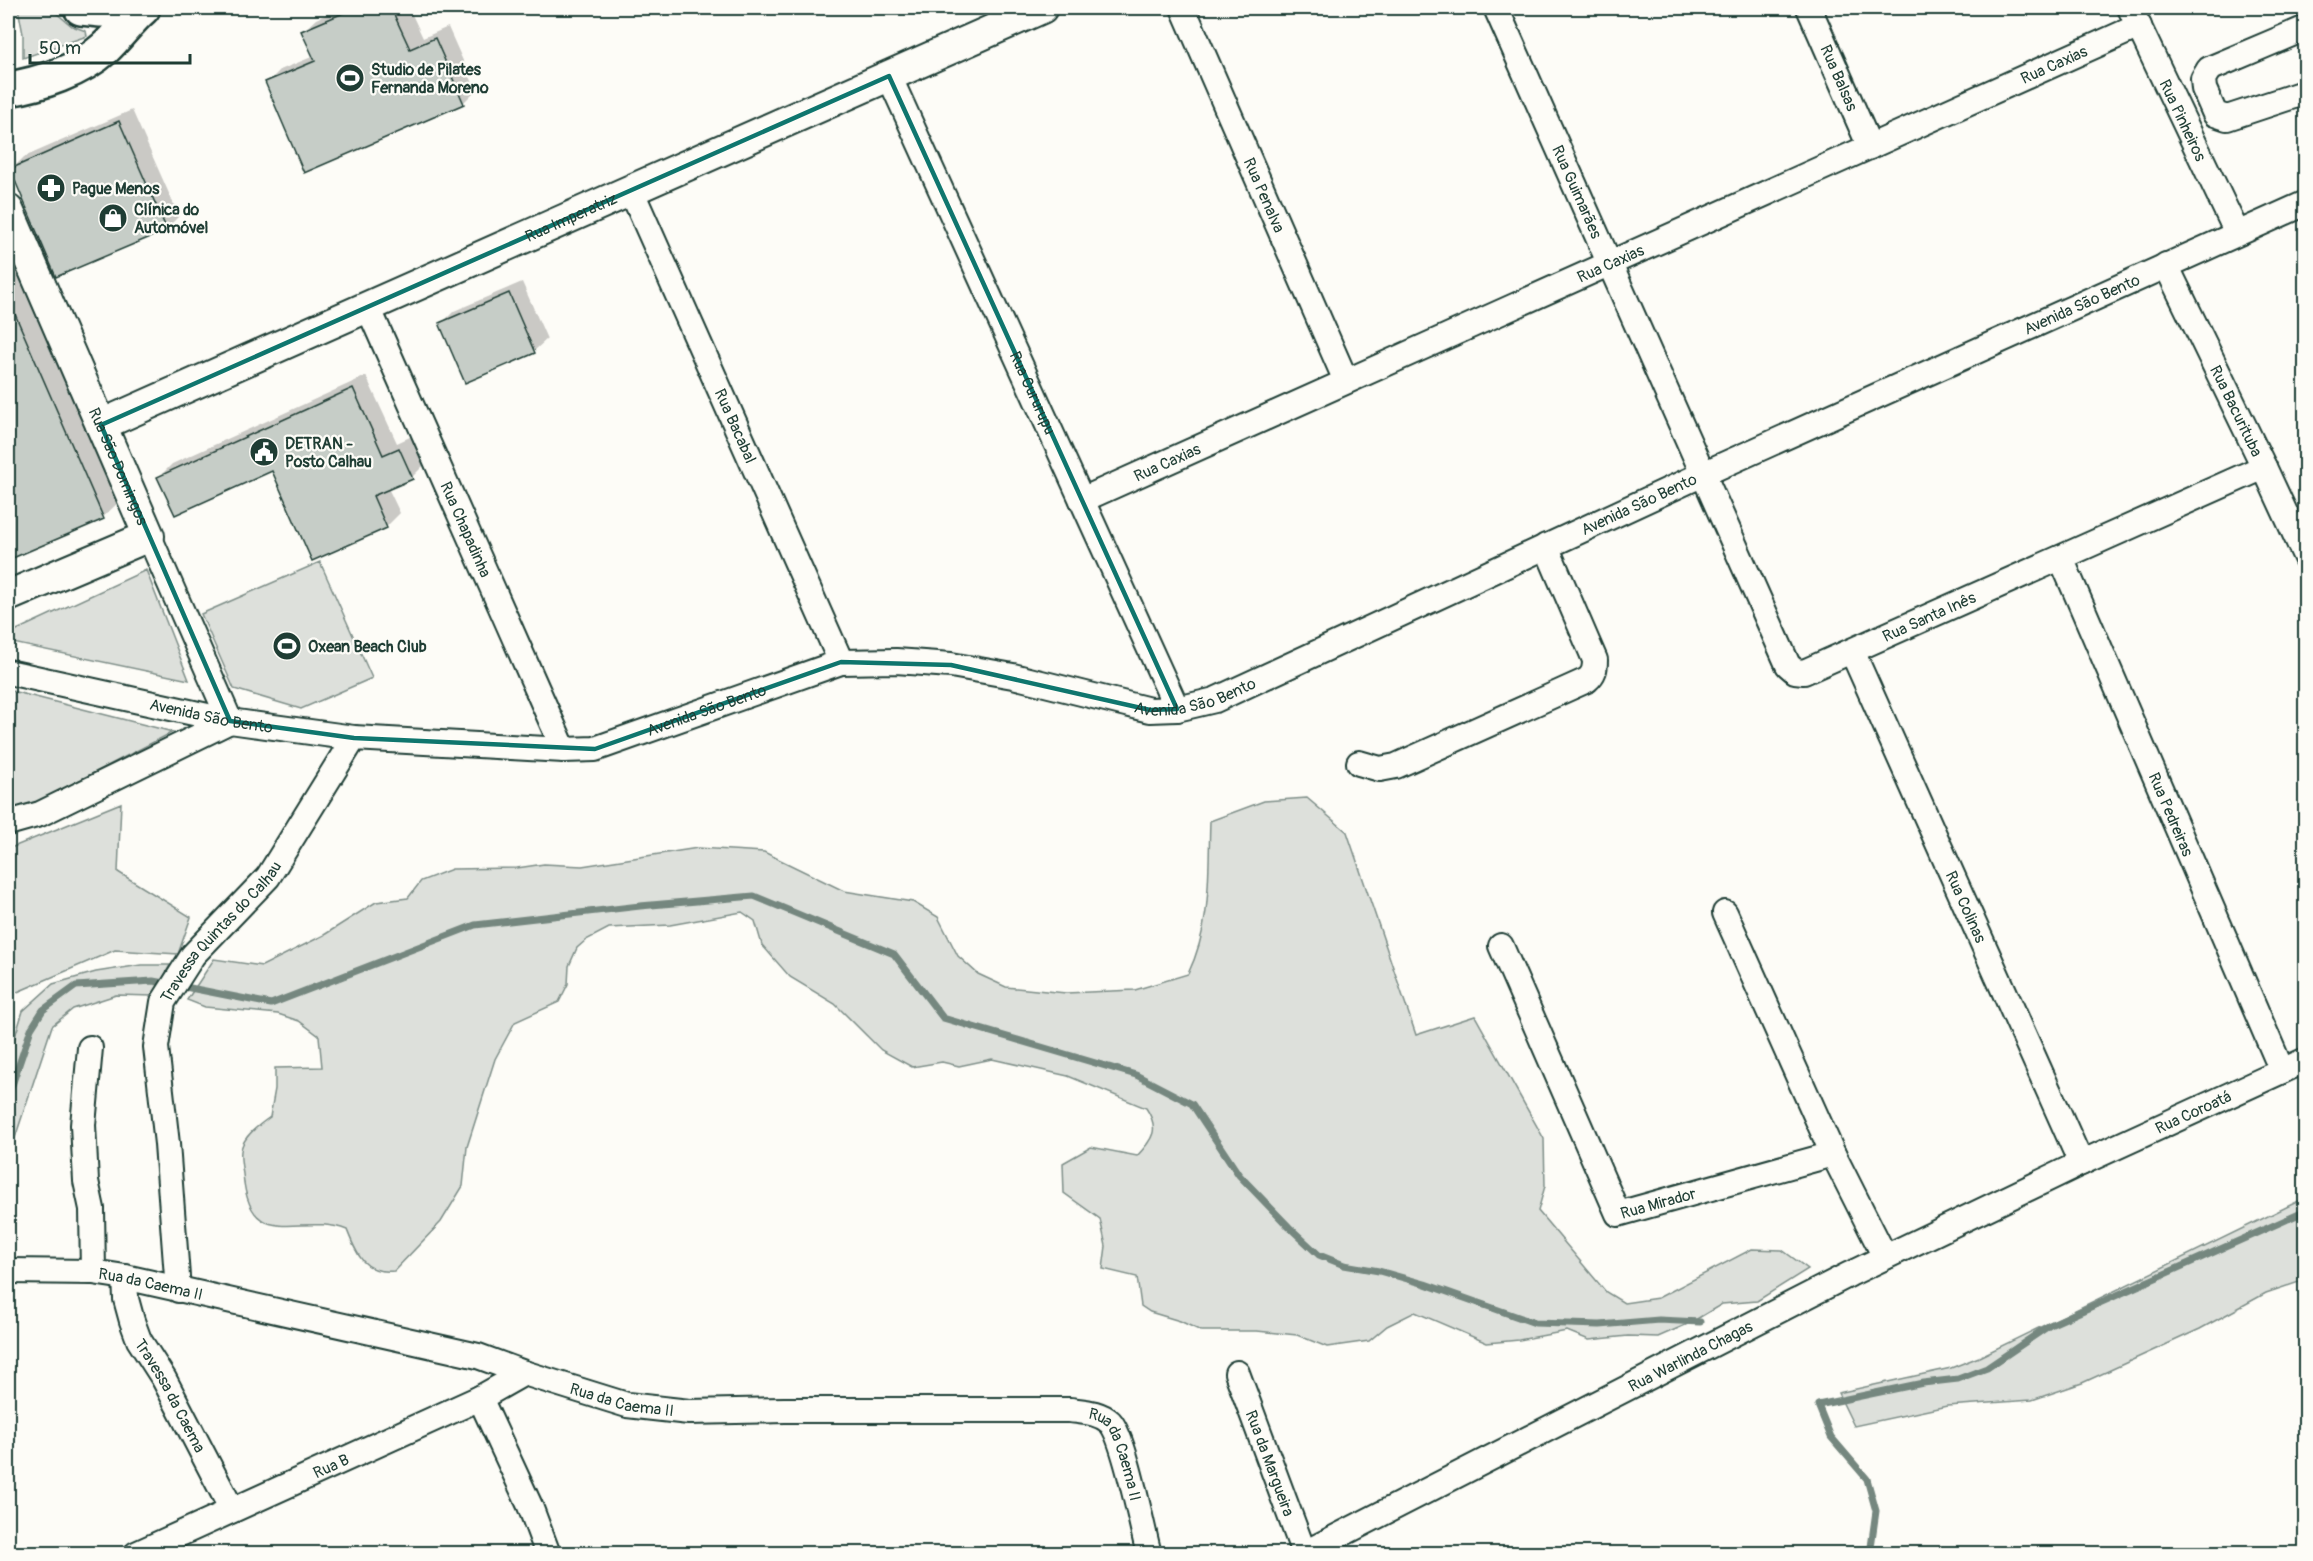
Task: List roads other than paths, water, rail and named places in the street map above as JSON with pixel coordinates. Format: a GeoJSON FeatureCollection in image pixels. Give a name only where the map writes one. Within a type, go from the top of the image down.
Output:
{"type":"FeatureCollection","features":[{"type":"Feature","properties":{"kind":"main road"},"geometry":{"type":"LineString","coordinates":[[81,8],[101,10],[115,8]]}},
{"type":"Feature","properties":{"kind":"main road"},"geometry":{"type":"LineString","coordinates":[[8,89],[38,82],[72,69],[103,50],[143,8]]}},
{"type":"Feature","properties":{"kind":"street","name":"Rua Imperatriz"},"geometry":{"type":"LineString","coordinates":[[100,424],[1042,8]]}},
{"type":"Feature","properties":{"kind":"street","name":"Rua Penalva"},"geometry":{"type":"LineString","coordinates":[[1183,8],[1346,381]]}},
{"type":"Feature","properties":{"kind":"street","name":"Rua Guimarães"},"geometry":{"type":"LineString","coordinates":[[1496,8],[1703,474]]}},
{"type":"Feature","properties":{"kind":"street","name":"Rua Balsas"},"geometry":{"type":"LineString","coordinates":[[1809,8],[1870,147]]}},
{"type":"Feature","properties":{"kind":"street","name":"Rua Caxias"},"geometry":{"type":"LineString","coordinates":[[1082,500],[1870,147],[2135,17]]}},
{"type":"Feature","properties":{"kind":"street","name":"Rua Pinheiros"},"geometry":{"type":"LineString","coordinates":[[2135,17],[2237,232]]}},
{"type":"Feature","properties":{"kind":"street"},"geometry":{"type":"LineString","coordinates":[[2306,28],[2209,69],[2203,79],[2215,114],[2227,118],[2306,92]]}},
{"type":"Feature","properties":{"kind":"street"},"geometry":{"type":"LineString","coordinates":[[8,104],[72,69]]}},
{"type":"Feature","properties":{"kind":"street","name":"Rua Cururupu"},"geometry":{"type":"LineString","coordinates":[[889,76],[1177,709]]}},
{"type":"Feature","properties":{"kind":"street"},"geometry":{"type":"LineString","coordinates":[[2180,113],[2209,100]]}},
{"type":"Feature","properties":{"kind":"street","name":"Rua Bacabal"},"geometry":{"type":"LineString","coordinates":[[631,190],[841,662]]}},
{"type":"Feature","properties":{"kind":"street","name":"Avenida São Bento"},"geometry":{"type":"LineString","coordinates":[[8,672],[230,721],[354,738],[564,750],[596,749],[841,662],[896,661],[951,665],[1013,676],[1150,710],[1177,709],[1215,700],[1703,474],[2237,232],[2306,203]]}},
{"type":"Feature","properties":{"kind":"street","name":"Rua São Domingos"},"geometry":{"type":"LineString","coordinates":[[8,210],[230,721]]}},
{"type":"Feature","properties":{"kind":"street","name":"Rua Bacurituba"},"geometry":{"type":"LineString","coordinates":[[2166,265],[2306,558]]}},
{"type":"Feature","properties":{"kind":"street","name":"Rua Chapadinha"},"geometry":{"type":"LineString","coordinates":[[368,307],[564,750]]}},
{"type":"Feature","properties":{"kind":"street","name":"Rua Santa Inês"},"geometry":{"type":"LineString","coordinates":[[1703,474],[1788,665],[1795,671],[1804,672],[2264,467]]}},
{"type":"Feature","properties":{"kind":"street"},"geometry":{"type":"LineString","coordinates":[[8,596],[149,536]]}},
{"type":"Feature","properties":{"kind":"street"},"geometry":{"type":"LineString","coordinates":[[1359,763],[1380,769],[1396,766],[1587,680],[1593,675],[1594,660],[1546,546]]}},
{"type":"Feature","properties":{"kind":"street","name":"Rua Pedreiras"},"geometry":{"type":"LineString","coordinates":[[2061,558],[2282,1071]]}},
{"type":"Feature","properties":{"kind":"street","name":"Rua Colinas"},"geometry":{"type":"LineString","coordinates":[[1852,651],[2081,1163]]}},
{"type":"Feature","properties":{"kind":"street"},"geometry":{"type":"LineString","coordinates":[[8,823],[40,814],[230,721]]}},
{"type":"Feature","properties":{"kind":"street","name":"Travessa Quintas do Calhau"},"geometry":{"type":"LineString","coordinates":[[177,1290],[167,1144],[156,1047],[163,1002],[193,955],[268,877],[354,738]]}},
{"type":"Feature","properties":{"kind":"street"},"geometry":{"type":"LineString","coordinates":[[1725,913],[1833,1154],[1885,1257]]}},
{"type":"Feature","properties":{"kind":"street","name":"Rua Mirador"},"geometry":{"type":"LineString","coordinates":[[1501,946],[1618,1214],[1833,1154]]}},
{"type":"Feature","properties":{"kind":"street"},"geometry":{"type":"LineString","coordinates":[[90,1048],[83,1125],[86,1181],[92,1209],[93,1272]]}},
{"type":"Feature","properties":{"kind":"street","name":"Rua Coroatá"},"geometry":{"type":"LineString","coordinates":[[2081,1163],[2306,1060]]}},
{"type":"Feature","properties":{"kind":"street","name":"Rua Warlinda Chagas"},"geometry":{"type":"LineString","coordinates":[[1304,1553],[1885,1257],[2081,1163]]}},
{"type":"Feature","properties":{"kind":"street","name":"Rua da Caema II"},"geometry":{"type":"LineString","coordinates":[[8,1271],[93,1272],[125,1277],[478,1356],[627,1405],[689,1412],[1070,1410],[1094,1413],[1110,1423],[1121,1444],[1149,1554]]}},
{"type":"Feature","properties":{"kind":"street","name":"Travessa da Caema"},"geometry":{"type":"LineString","coordinates":[[125,1277],[126,1299],[139,1340],[164,1379],[232,1510]]}},
{"type":"Feature","properties":{"kind":"street","name":"Rua B"},"geometry":{"type":"LineString","coordinates":[[136,1554],[480,1398],[524,1373]]}},
{"type":"Feature","properties":{"kind":"street","name":"Rua da Margueira"},"geometry":{"type":"LineString","coordinates":[[1237,1373],[1304,1553]]}},
{"type":"Feature","properties":{"kind":"street"},"geometry":{"type":"LineString","coordinates":[[480,1398],[530,1506],[548,1554]]}},
{"type":"Feature","properties":{"kind":"waterway"},"geometry":{"type":"LineString","coordinates":[[180,986],[271,1004],[475,925],[640,906],[754,896],[894,954],[943,1018],[1136,1075],[1192,1104],[1239,1175],[1319,1255],[1344,1265],[1379,1271],[1425,1284],[1535,1323],[1600,1325],[1659,1320],[1700,1322]]}},
{"type":"Feature","properties":{"kind":"waterway"},"geometry":{"type":"LineString","coordinates":[[8,1097],[31,1029],[43,1010],[76,986],[153,981],[169,984]]}},
{"type":"Feature","properties":{"kind":"waterway"},"geometry":{"type":"LineString","coordinates":[[1870,1554],[1876,1511],[1867,1479],[1831,1437],[1818,1405],[1923,1383],[1958,1379],[1987,1368],[2050,1325],[2306,1211]]}},
{"type":"Feature","properties":{"kind":"place","name":"Studio de Pilates Fernanda Moreno"},"geometry":{"type":"Point","coordinates":[350,78]}},
{"type":"Feature","properties":{"kind":"place","name":"Pague Menos"},"geometry":{"type":"Point","coordinates":[51,188]}},
{"type":"Feature","properties":{"kind":"place","name":"Clínica do Automóvel"},"geometry":{"type":"Point","coordinates":[113,218]}},
{"type":"Feature","properties":{"kind":"place","name":"DETRAN - Posto Calhau"},"geometry":{"type":"Point","coordinates":[264,452]}},
{"type":"Feature","properties":{"kind":"place","name":"Oxean Beach Club"},"geometry":{"type":"Point","coordinates":[287,646]}}]}
